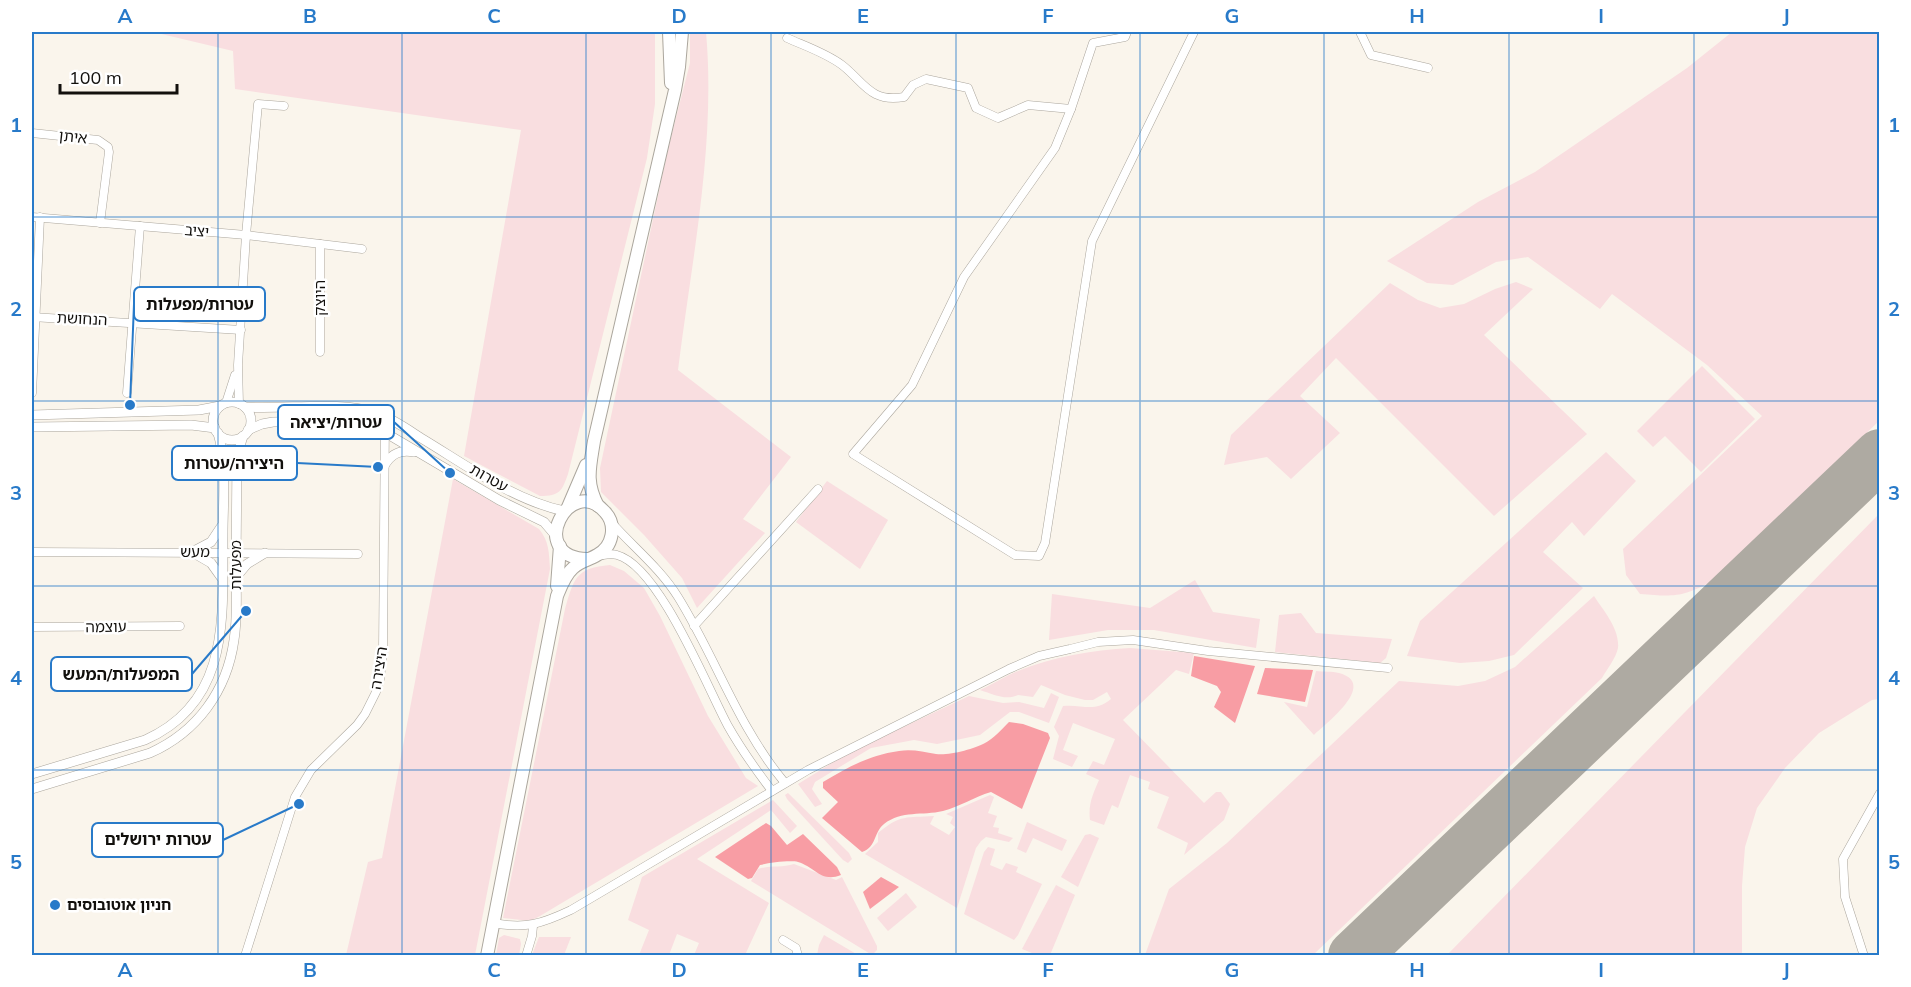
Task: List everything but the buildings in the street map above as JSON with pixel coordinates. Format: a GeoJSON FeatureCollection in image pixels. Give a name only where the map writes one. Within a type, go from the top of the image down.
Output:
{"type":"FeatureCollection","features":[{"type":"Feature","properties":{"kind":"highway"},"geometry":{"type":"LineString","coordinates":[[665,126],[671,85],[669,32]]}},
{"type":"Feature","properties":{"kind":"highway"},"geometry":{"type":"LineString","coordinates":[[554,609],[567,574],[578,563],[603,551],[611,537],[610,521],[598,506],[590,488],[594,441],[679,67],[682,32]]}},
{"type":"Feature","properties":{"kind":"highway"},"geometry":{"type":"LineString","coordinates":[[487,956],[560,572],[557,523],[566,509],[594,441]]}},
{"type":"Feature","properties":{"kind":"highway"},"geometry":{"type":"LineString","coordinates":[[566,509],[583,503],[598,506]]}},
{"type":"Feature","properties":{"kind":"highway"},"geometry":{"type":"LineString","coordinates":[[558,541],[572,556],[592,557]]}},
{"type":"Feature","properties":{"kind":"street"},"geometry":{"type":"LineString","coordinates":[[1127,32],[1125,37],[1093,44],[1071,110],[1055,148],[964,277],[912,385],[853,454],[1015,555],[1039,555],[1045,543],[1092,241],[1194,32]]}},
{"type":"Feature","properties":{"kind":"street"},"geometry":{"type":"LineString","coordinates":[[1360,32],[1371,55],[1428,68]]}},
{"type":"Feature","properties":{"kind":"street"},"geometry":{"type":"LineString","coordinates":[[787,38],[841,64],[870,93],[895,99],[904,97],[913,84],[926,79],[968,88],[976,108],[998,118],[1028,105],[1071,110]]}},
{"type":"Feature","properties":{"kind":"street"},"geometry":{"type":"LineString","coordinates":[[32,428],[191,425],[216,431],[227,439],[238,439],[245,433],[251,420],[242,405],[238,365],[246,235],[258,104],[284,106]]}},
{"type":"Feature","properties":{"kind":"street","name":"איתן"},"geometry":{"type":"LineString","coordinates":[[32,133],[98,140],[108,147],[100,223]]}},
{"type":"Feature","properties":{"kind":"street"},"geometry":{"type":"LineString","coordinates":[[32,393],[36,217]]}},
{"type":"Feature","properties":{"kind":"street","name":"יציב"},"geometry":{"type":"LineString","coordinates":[[36,217],[246,235],[362,249]]}},
{"type":"Feature","properties":{"kind":"street"},"geometry":{"type":"LineString","coordinates":[[127,393],[140,226]]}},
{"type":"Feature","properties":{"kind":"street","name":"היוצק"},"geometry":{"type":"LineString","coordinates":[[320,244],[320,352]]}},
{"type":"Feature","properties":{"kind":"street","name":"הנחושת"},"geometry":{"type":"LineString","coordinates":[[33,317],[133,321],[241,330]]}},
{"type":"Feature","properties":{"kind":"street"},"geometry":{"type":"LineString","coordinates":[[216,431],[213,419],[223,405],[238,365]]}},
{"type":"Feature","properties":{"kind":"street"},"geometry":{"type":"LineString","coordinates":[[32,415],[199,410],[223,405],[242,405]]}},
{"type":"Feature","properties":{"kind":"street","name":"עטרות"},"geometry":{"type":"LineString","coordinates":[[242,405],[273,409],[352,407],[385,417],[506,488],[538,503],[566,509]]}},
{"type":"Feature","properties":{"kind":"street","name":"היצירה"},"geometry":{"type":"LineString","coordinates":[[245,956],[300,788],[316,765],[357,724],[371,704],[378,685],[383,651],[385,417]]}},
{"type":"Feature","properties":{"kind":"street","name":"עטרות"},"geometry":{"type":"LineString","coordinates":[[245,433],[262,424],[273,422],[350,420],[370,425],[499,500],[544,522],[558,541]]}},
{"type":"Feature","properties":{"kind":"street","name":"מפעלות"},"geometry":{"type":"LineString","coordinates":[[32,774],[146,740],[159,734],[182,716],[203,689],[217,656],[222,629],[222,471],[216,431]]}},
{"type":"Feature","properties":{"kind":"street","name":"מפעלות"},"geometry":{"type":"LineString","coordinates":[[32,789],[166,746],[192,726],[211,703],[230,660],[236,630],[237,456],[245,433]]}},
{"type":"Feature","properties":{"kind":"street"},"geometry":{"type":"LineString","coordinates":[[384,466],[389,458],[401,451],[422,454]]}},
{"type":"Feature","properties":{"kind":"street"},"geometry":{"type":"LineString","coordinates":[[694,626],[818,489]]}},
{"type":"Feature","properties":{"kind":"street"},"geometry":{"type":"LineString","coordinates":[[192,552],[211,542],[223,521]]}},
{"type":"Feature","properties":{"kind":"street"},"geometry":{"type":"LineString","coordinates":[[610,521],[667,582],[694,626],[741,719],[763,755],[785,783]]}},
{"type":"Feature","properties":{"kind":"street","name":"מעש"},"geometry":{"type":"LineString","coordinates":[[32,552],[358,554]]}},
{"type":"Feature","properties":{"kind":"street"},"geometry":{"type":"LineString","coordinates":[[192,552],[218,569],[222,578]]}},
{"type":"Feature","properties":{"kind":"street"},"geometry":{"type":"LineString","coordinates":[[236,577],[247,564],[265,553]]}},
{"type":"Feature","properties":{"kind":"street"},"geometry":{"type":"LineString","coordinates":[[592,557],[617,555],[624,558],[656,590],[673,618],[728,726],[772,791]]}},
{"type":"Feature","properties":{"kind":"street","name":"עוצמה"},"geometry":{"type":"LineString","coordinates":[[32,627],[180,626]]}},
{"type":"Feature","properties":{"kind":"street"},"geometry":{"type":"LineString","coordinates":[[493,923],[518,927],[533,926],[571,910],[807,770],[1009,669],[1040,656],[1098,642],[1133,640],[1208,651],[1388,669]]}},
{"type":"Feature","properties":{"kind":"street"},"geometry":{"type":"LineString","coordinates":[[1864,956],[1845,897],[1843,859],[1880,793]]}},
{"type":"Feature","properties":{"kind":"street"},"geometry":{"type":"LineString","coordinates":[[526,956],[533,926]]}},
{"type":"Feature","properties":{"kind":"street"},"geometry":{"type":"LineString","coordinates":[[783,940],[796,948],[798,956]]}},
{"type":"Feature","properties":{"kind":"shaded area"},"geometry":{"type":"Polygon","coordinates":[[[153,32],[655,32],[655,104],[647,158],[568,474],[564,485],[556,494],[540,496],[464,456],[521,130],[235,89],[233,51],[153,32]]]}},
{"type":"Feature","properties":{"kind":"shaded area"},"geometry":{"type":"Polygon","coordinates":[[[690,32],[706,32],[708,116],[701,201],[678,370],[791,457],[743,519],[765,533],[697,608],[682,578],[644,535],[601,492],[600,468],[668,149],[690,63],[690,32]]]}},
{"type":"Feature","properties":{"kind":"shaded area"},"geometry":{"type":"Polygon","coordinates":[[[1732,32],[1879,32],[1879,421],[1713,581],[1678,595],[1640,594],[1626,575],[1623,549],[1762,416],[1707,365],[1612,294],[1600,309],[1528,257],[1496,262],[1453,285],[1427,283],[1387,261],[1478,202],[1535,172],[1687,68],[1732,32]]]}},
{"type":"Feature","properties":{"kind":"shaded area"},"geometry":{"type":"Polygon","coordinates":[[[1516,282],[1533,289],[1484,335],[1587,434],[1494,516],[1336,358],[1300,396],[1340,433],[1291,479],[1267,457],[1224,465],[1231,435],[1390,283],[1418,300],[1440,308],[1464,304],[1516,282]]]}},
{"type":"Feature","properties":{"kind":"shaded area"},"geometry":{"type":"Polygon","coordinates":[[[1702,366],[1755,419],[1701,472],[1665,436],[1653,447],[1637,431],[1702,366]]]}},
{"type":"Feature","properties":{"kind":"shaded area"},"geometry":{"type":"Polygon","coordinates":[[[1606,452],[1636,481],[1584,536],[1572,522],[1543,552],[1583,588],[1514,655],[1489,661],[1460,663],[1407,656],[1420,621],[1606,452]]]}},
{"type":"Feature","properties":{"kind":"shaded area"},"geometry":{"type":"Polygon","coordinates":[[[453,479],[539,529],[547,542],[550,569],[475,955],[346,955],[368,862],[382,858],[453,479]]]}},
{"type":"Feature","properties":{"kind":"shaded area"},"geometry":{"type":"Polygon","coordinates":[[[827,481],[888,520],[860,569],[796,522],[827,481]]]}},
{"type":"Feature","properties":{"kind":"shaded area"},"geometry":{"type":"Polygon","coordinates":[[[1879,514],[1879,699],[1872,700],[1819,733],[1785,768],[1757,808],[1745,847],[1742,886],[1742,955],[1447,955],[1879,514]]]}},
{"type":"Feature","properties":{"kind":"shaded area"},"geometry":{"type":"Polygon","coordinates":[[[610,565],[624,571],[644,588],[708,716],[746,778],[758,786],[540,916],[530,921],[503,918],[568,598],[574,582],[583,572],[610,565]]]}},
{"type":"Feature","properties":{"kind":"shaded area"},"geometry":{"type":"Polygon","coordinates":[[[1195,580],[1213,612],[1260,619],[1256,648],[1154,630],[1108,630],[1049,640],[1052,594],[1150,608],[1195,580]]]}},
{"type":"Feature","properties":{"kind":"shaded area"},"geometry":{"type":"Polygon","coordinates":[[[1594,596],[1610,620],[1618,641],[1615,656],[1602,678],[1313,955],[1145,955],[1169,889],[1227,843],[1399,681],[1458,686],[1485,681],[1515,667],[1594,596]]]}},
{"type":"Feature","properties":{"kind":"shaded area"},"geometry":{"type":"Polygon","coordinates":[[[1301,613],[1316,633],[1392,639],[1386,658],[1380,663],[1275,652],[1279,615],[1301,613]]]}},
{"type":"Feature","properties":{"kind":"shaded area"},"geometry":{"type":"Polygon","coordinates":[[[1130,648],[1194,653],[1189,674],[1176,670],[1123,720],[1204,803],[1216,792],[1221,792],[1230,804],[1224,820],[1184,855],[1188,843],[1157,828],[1169,797],[1148,789],[1150,782],[1130,775],[1118,808],[1112,805],[1104,825],[1090,820],[1090,804],[1099,780],[1086,774],[1093,761],[1104,765],[1115,739],[1073,723],[1063,750],[1078,756],[1072,767],[1053,759],[1059,736],[1054,727],[1063,706],[1099,706],[1111,699],[1107,692],[1093,700],[1085,700],[1041,685],[1033,697],[1018,695],[1004,697],[980,690],[1013,673],[1059,658],[1101,650],[1130,648]]]}},
{"type":"Feature","properties":{"kind":"shaded area"},"geometry":{"type":"Polygon","coordinates":[[[1194,656],[1255,666],[1235,723],[1214,707],[1221,692],[1217,686],[1191,676],[1194,656]]]}},
{"type":"Feature","properties":{"kind":"shaded area"},"geometry":{"type":"Polygon","coordinates":[[[1265,668],[1313,670],[1305,702],[1257,694],[1265,668]]]}},
{"type":"Feature","properties":{"kind":"shaded area"},"geometry":{"type":"Polygon","coordinates":[[[1316,671],[1339,673],[1350,678],[1354,686],[1352,695],[1346,704],[1314,735],[1284,702],[1307,707],[1316,671]]]}},
{"type":"Feature","properties":{"kind":"shaded area"},"geometry":{"type":"Polygon","coordinates":[[[1051,693],[1059,697],[1049,723],[1019,712],[1010,712],[980,735],[937,744],[914,740],[871,748],[815,782],[812,789],[822,804],[815,807],[798,784],[848,753],[969,696],[1003,703],[1019,702],[1044,708],[1051,693]]]}},
{"type":"Feature","properties":{"kind":"shaded area"},"geometry":{"type":"Polygon","coordinates":[[[1009,722],[1023,724],[1048,733],[1050,738],[1022,809],[991,792],[943,811],[905,815],[884,824],[870,847],[862,852],[822,818],[838,802],[823,788],[823,782],[850,767],[878,755],[899,751],[941,754],[968,750],[988,741],[1009,722]]]}},
{"type":"Feature","properties":{"kind":"shaded area"},"geometry":{"type":"Polygon","coordinates":[[[788,793],[849,853],[852,859],[848,863],[787,799],[785,795],[788,793]]]}},
{"type":"Feature","properties":{"kind":"shaded area"},"geometry":{"type":"Polygon","coordinates":[[[990,795],[994,797],[988,813],[997,816],[993,827],[999,828],[998,833],[1013,838],[1009,842],[986,837],[981,841],[976,848],[957,908],[865,854],[878,842],[878,833],[904,818],[934,816],[930,824],[949,835],[955,827],[950,823],[953,817],[946,814],[990,795]]]}},
{"type":"Feature","properties":{"kind":"shaded area"},"geometry":{"type":"Polygon","coordinates":[[[773,800],[797,826],[790,833],[771,810],[697,859],[769,903],[745,955],[694,955],[699,943],[677,934],[669,955],[639,955],[649,930],[628,920],[642,877],[773,800]]]}},
{"type":"Feature","properties":{"kind":"shaded area"},"geometry":{"type":"Polygon","coordinates":[[[1027,822],[1067,840],[1062,851],[1033,838],[1026,853],[1017,849],[1027,822]]]}},
{"type":"Feature","properties":{"kind":"shaded area"},"geometry":{"type":"Polygon","coordinates":[[[766,823],[787,845],[803,834],[837,867],[841,875],[823,876],[804,864],[785,862],[760,865],[752,878],[748,879],[715,857],[766,823]]]}},
{"type":"Feature","properties":{"kind":"shaded area"},"geometry":{"type":"Polygon","coordinates":[[[1090,834],[1099,838],[1078,887],[1061,877],[1085,835],[1090,834]]]}},
{"type":"Feature","properties":{"kind":"shaded area"},"geometry":{"type":"Polygon","coordinates":[[[988,847],[995,849],[990,865],[1002,870],[1006,863],[1018,867],[1016,872],[1042,884],[1014,940],[964,914],[984,852],[988,847]]]}},
{"type":"Feature","properties":{"kind":"shaded area"},"geometry":{"type":"Polygon","coordinates":[[[794,864],[836,880],[842,877],[877,946],[877,950],[872,955],[751,881],[758,869],[794,864]]]}},
{"type":"Feature","properties":{"kind":"shaded area"},"geometry":{"type":"Polygon","coordinates":[[[881,877],[899,887],[870,909],[863,892],[881,877]]]}},
{"type":"Feature","properties":{"kind":"shaded area"},"geometry":{"type":"Polygon","coordinates":[[[1056,885],[1075,895],[1050,955],[1037,955],[1022,949],[1056,885]]]}},
{"type":"Feature","properties":{"kind":"shaded area"},"geometry":{"type":"Polygon","coordinates":[[[906,893],[917,907],[888,931],[877,918],[906,893]]]}},
{"type":"Feature","properties":{"kind":"shaded area"},"geometry":{"type":"Polygon","coordinates":[[[504,935],[520,939],[519,955],[496,955],[499,938],[504,935]]]}},
{"type":"Feature","properties":{"kind":"shaded area"},"geometry":{"type":"Polygon","coordinates":[[[824,935],[858,955],[817,955],[824,935]]]}},
{"type":"Feature","properties":{"kind":"shaded area"},"geometry":{"type":"Polygon","coordinates":[[[539,937],[571,937],[564,955],[532,955],[539,937]]]}},
{"type":"Feature","properties":{"kind":"runway"},"geometry":{"type":"LineString","coordinates":[[1354,956],[1880,455]]}},
{"type":"Feature","properties":{"kind":"place","name":"עטרות/מפעלות"},"geometry":{"type":"Point","coordinates":[130,405]}},
{"type":"Feature","properties":{"kind":"place","name":"היצירה/עטרות"},"geometry":{"type":"Point","coordinates":[378,467]}},
{"type":"Feature","properties":{"kind":"place","name":"עטרות/יציאה"},"geometry":{"type":"Point","coordinates":[450,473]}},
{"type":"Feature","properties":{"kind":"place","name":"המפעלות/המעש"},"geometry":{"type":"Point","coordinates":[246,611]}},
{"type":"Feature","properties":{"kind":"place","name":"עטרות ירושלים"},"geometry":{"type":"Point","coordinates":[299,804]}},
{"type":"Feature","properties":{"kind":"place","name":"חניון אוטובוסים"},"geometry":{"type":"Point","coordinates":[55,905]}}]}
